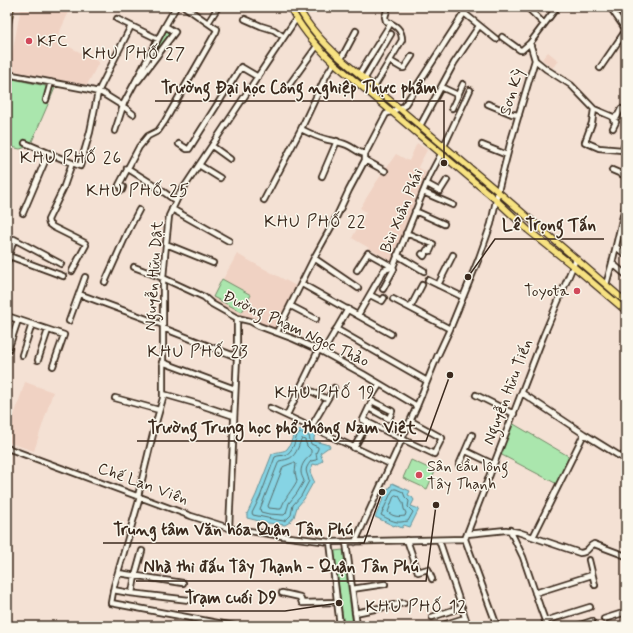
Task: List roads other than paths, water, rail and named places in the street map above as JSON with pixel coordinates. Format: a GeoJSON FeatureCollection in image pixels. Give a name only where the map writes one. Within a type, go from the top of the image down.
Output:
{"type":"FeatureCollection","features":[{"type":"Feature","properties":{"kind":"main road"},"geometry":{"type":"LineString","coordinates":[[7,28],[11,7]]}},
{"type":"Feature","properties":{"kind":"main road"},"geometry":{"type":"LineString","coordinates":[[290,7],[305,33],[334,63],[496,200],[528,230],[626,311]]}},
{"type":"Feature","properties":{"kind":"main road"},"geometry":{"type":"LineString","coordinates":[[298,7],[315,33],[341,59],[626,302]]}},
{"type":"Feature","properties":{"kind":"street"},"geometry":{"type":"LineString","coordinates":[[115,130],[123,106],[176,7]]}},
{"type":"Feature","properties":{"kind":"street"},"geometry":{"type":"LineString","coordinates":[[122,190],[123,187],[119,185],[139,147],[148,136],[158,131],[165,121],[216,32],[217,29],[185,7]]}},
{"type":"Feature","properties":{"kind":"street"},"geometry":{"type":"LineString","coordinates":[[208,23],[218,7]]}},
{"type":"Feature","properties":{"kind":"street"},"geometry":{"type":"LineString","coordinates":[[374,87],[402,40],[402,35],[397,26],[386,21],[384,17],[388,7]]}},
{"type":"Feature","properties":{"kind":"street"},"geometry":{"type":"LineString","coordinates":[[277,332],[365,160],[365,154],[386,114],[404,106],[469,7]]}},
{"type":"Feature","properties":{"kind":"street"},"geometry":{"type":"LineString","coordinates":[[528,7],[544,24]]}},
{"type":"Feature","properties":{"kind":"street"},"geometry":{"type":"LineString","coordinates":[[502,37],[522,50],[530,43],[557,7]]}},
{"type":"Feature","properties":{"kind":"street"},"geometry":{"type":"LineString","coordinates":[[600,68],[626,30],[610,7]]}},
{"type":"Feature","properties":{"kind":"street"},"geometry":{"type":"LineString","coordinates":[[464,13],[496,39]]}},
{"type":"Feature","properties":{"kind":"street"},"geometry":{"type":"LineString","coordinates":[[117,19],[158,39]]}},
{"type":"Feature","properties":{"kind":"street"},"geometry":{"type":"LineString","coordinates":[[245,19],[274,30],[284,37]]}},
{"type":"Feature","properties":{"kind":"street","name":"Nguyễn Hữu Dật"},"geometry":{"type":"LineString","coordinates":[[114,588],[139,497],[163,394],[163,278],[169,216],[178,195],[200,165],[296,19]]}},
{"type":"Feature","properties":{"kind":"street"},"geometry":{"type":"LineString","coordinates":[[25,143],[48,154],[80,166],[90,132],[98,92],[131,26]]}},
{"type":"Feature","properties":{"kind":"street"},"geometry":{"type":"LineString","coordinates":[[130,92],[175,32],[165,26]]}},
{"type":"Feature","properties":{"kind":"street"},"geometry":{"type":"LineString","coordinates":[[359,74],[389,26]]}},
{"type":"Feature","properties":{"kind":"street"},"geometry":{"type":"LineString","coordinates":[[420,126],[454,63],[479,26]]}},
{"type":"Feature","properties":{"kind":"street"},"geometry":{"type":"LineString","coordinates":[[341,59],[356,31]]}},
{"type":"Feature","properties":{"kind":"street"},"geometry":{"type":"LineString","coordinates":[[365,78],[391,34]]}},
{"type":"Feature","properties":{"kind":"street","name":"Sơn Kỳ"},"geometry":{"type":"LineString","coordinates":[[354,542],[411,421],[463,297],[491,224],[507,155],[535,60],[530,43]]}},
{"type":"Feature","properties":{"kind":"street"},"geometry":{"type":"LineString","coordinates":[[289,85],[317,46]]}},
{"type":"Feature","properties":{"kind":"street"},"geometry":{"type":"LineString","coordinates":[[390,61],[404,68],[412,56]]}},
{"type":"Feature","properties":{"kind":"street"},"geometry":{"type":"LineString","coordinates":[[535,60],[571,86],[594,109],[613,117],[617,117],[621,109]]}},
{"type":"Feature","properties":{"kind":"street"},"geometry":{"type":"LineString","coordinates":[[264,200],[301,130],[326,76],[334,63]]}},
{"type":"Feature","properties":{"kind":"street"},"geometry":{"type":"LineString","coordinates":[[179,144],[189,149],[241,67],[258,77]]}},
{"type":"Feature","properties":{"kind":"street"},"geometry":{"type":"LineString","coordinates":[[7,74],[102,93],[133,114]]}},
{"type":"Feature","properties":{"kind":"street"},"geometry":{"type":"LineString","coordinates":[[46,100],[51,82]]}},
{"type":"Feature","properties":{"kind":"street"},"geometry":{"type":"LineString","coordinates":[[452,108],[463,84]]}},
{"type":"Feature","properties":{"kind":"street"},"geometry":{"type":"LineString","coordinates":[[441,87],[458,95]]}},
{"type":"Feature","properties":{"kind":"street"},"geometry":{"type":"LineString","coordinates":[[444,146],[470,90]]}},
{"type":"Feature","properties":{"kind":"street"},"geometry":{"type":"LineString","coordinates":[[488,104],[512,114],[519,115]]}},
{"type":"Feature","properties":{"kind":"street"},"geometry":{"type":"LineString","coordinates":[[594,109],[592,123],[585,142],[599,148],[622,150],[626,143]]}},
{"type":"Feature","properties":{"kind":"street"},"geometry":{"type":"LineString","coordinates":[[613,117],[613,120],[616,122],[613,128]]}},
{"type":"Feature","properties":{"kind":"street"},"geometry":{"type":"LineString","coordinates":[[301,130],[325,139],[348,145],[354,150],[365,154]]}},
{"type":"Feature","properties":{"kind":"street"},"geometry":{"type":"LineString","coordinates":[[322,176],[337,141]]}},
{"type":"Feature","properties":{"kind":"street"},"geometry":{"type":"LineString","coordinates":[[482,145],[507,155]]}},
{"type":"Feature","properties":{"kind":"street"},"geometry":{"type":"LineString","coordinates":[[212,146],[230,159]]}},
{"type":"Feature","properties":{"kind":"street"},"geometry":{"type":"LineString","coordinates":[[23,213],[48,154]]}},
{"type":"Feature","properties":{"kind":"street","name":"Bùi Xuân Phái"},"geometry":{"type":"LineString","coordinates":[[358,315],[384,270],[393,267],[426,184],[441,154]]}},
{"type":"Feature","properties":{"kind":"street"},"geometry":{"type":"LineString","coordinates":[[365,160],[385,171]]}},
{"type":"Feature","properties":{"kind":"street"},"geometry":{"type":"LineString","coordinates":[[72,163],[63,189],[48,220],[49,224],[53,227],[85,243],[86,245],[72,271]]}},
{"type":"Feature","properties":{"kind":"street"},"geometry":{"type":"LineString","coordinates":[[200,165],[220,178]]}},
{"type":"Feature","properties":{"kind":"street"},"geometry":{"type":"LineString","coordinates":[[127,168],[176,201]]}},
{"type":"Feature","properties":{"kind":"street"},"geometry":{"type":"LineString","coordinates":[[612,170],[626,176]]}},
{"type":"Feature","properties":{"kind":"street"},"geometry":{"type":"LineString","coordinates":[[426,184],[440,191],[446,180]]}},
{"type":"Feature","properties":{"kind":"street"},"geometry":{"type":"LineString","coordinates":[[423,192],[453,205]]}},
{"type":"Feature","properties":{"kind":"street"},"geometry":{"type":"LineString","coordinates":[[606,284],[626,203]]}},
{"type":"Feature","properties":{"kind":"street"},"geometry":{"type":"LineString","coordinates":[[172,209],[229,242]]}},
{"type":"Feature","properties":{"kind":"street"},"geometry":{"type":"LineString","coordinates":[[106,282],[128,231],[139,210]]}},
{"type":"Feature","properties":{"kind":"street"},"geometry":{"type":"LineString","coordinates":[[415,211],[444,224]]}},
{"type":"Feature","properties":{"kind":"street"},"geometry":{"type":"LineString","coordinates":[[406,233],[432,244],[430,251],[427,250],[424,256],[422,254]]}},
{"type":"Feature","properties":{"kind":"street"},"geometry":{"type":"LineString","coordinates":[[7,262],[14,239],[61,264]]}},
{"type":"Feature","properties":{"kind":"street"},"geometry":{"type":"LineString","coordinates":[[166,244],[213,263]]}},
{"type":"Feature","properties":{"kind":"street"},"geometry":{"type":"LineString","coordinates":[[616,246],[626,255]]}},
{"type":"Feature","properties":{"kind":"street"},"geometry":{"type":"LineString","coordinates":[[357,270],[368,253],[393,267],[394,269],[383,289]]}},
{"type":"Feature","properties":{"kind":"street"},"geometry":{"type":"LineString","coordinates":[[398,255],[424,271]]}},
{"type":"Feature","properties":{"kind":"street"},"geometry":{"type":"LineString","coordinates":[[438,285],[453,255]]}},
{"type":"Feature","properties":{"kind":"street"},"geometry":{"type":"LineString","coordinates":[[9,256],[63,276]]}},
{"type":"Feature","properties":{"kind":"street"},"geometry":{"type":"LineString","coordinates":[[314,258],[358,288]]}},
{"type":"Feature","properties":{"kind":"street","name":"Nguyễn Hữu Tiến"},"geometry":{"type":"LineString","coordinates":[[466,537],[576,259]]}},
{"type":"Feature","properties":{"kind":"street"},"geometry":{"type":"LineString","coordinates":[[612,263],[626,275]]}},
{"type":"Feature","properties":{"kind":"street","name":"Đường Phạm Ngọc Thảo"},"geometry":{"type":"LineString","coordinates":[[134,267],[163,278],[204,297],[212,304],[237,318],[250,321],[259,326],[294,339],[380,384],[417,406]]}},
{"type":"Feature","properties":{"kind":"street"},"geometry":{"type":"LineString","coordinates":[[69,321],[85,276]]}},
{"type":"Feature","properties":{"kind":"street"},"geometry":{"type":"LineString","coordinates":[[428,280],[463,297]]}},
{"type":"Feature","properties":{"kind":"street"},"geometry":{"type":"LineString","coordinates":[[302,284],[391,334]]}},
{"type":"Feature","properties":{"kind":"street"},"geometry":{"type":"LineString","coordinates":[[410,308],[422,285]]}},
{"type":"Feature","properties":{"kind":"street"},"geometry":{"type":"LineString","coordinates":[[79,294],[163,326],[237,357]]}},
{"type":"Feature","properties":{"kind":"street"},"geometry":{"type":"LineString","coordinates":[[370,295],[382,301],[384,298]]}},
{"type":"Feature","properties":{"kind":"street"},"geometry":{"type":"LineString","coordinates":[[393,299],[450,329]]}},
{"type":"Feature","properties":{"kind":"street"},"geometry":{"type":"LineString","coordinates":[[291,306],[316,320]]}},
{"type":"Feature","properties":{"kind":"street"},"geometry":{"type":"LineString","coordinates":[[287,415],[320,352],[348,309]]}},
{"type":"Feature","properties":{"kind":"street"},"geometry":{"type":"LineString","coordinates":[[7,316],[64,335],[53,366]]}},
{"type":"Feature","properties":{"kind":"street"},"geometry":{"type":"LineString","coordinates":[[229,528],[237,357],[237,318]]}},
{"type":"Feature","properties":{"kind":"street"},"geometry":{"type":"LineString","coordinates":[[8,350],[18,320]]}},
{"type":"Feature","properties":{"kind":"street"},"geometry":{"type":"LineString","coordinates":[[22,355],[32,324]]}},
{"type":"Feature","properties":{"kind":"street"},"geometry":{"type":"LineString","coordinates":[[336,329],[427,381]]}},
{"type":"Feature","properties":{"kind":"street"},"geometry":{"type":"LineString","coordinates":[[38,360],[48,330]]}},
{"type":"Feature","properties":{"kind":"street"},"geometry":{"type":"LineString","coordinates":[[162,362],[235,389]]}},
{"type":"Feature","properties":{"kind":"street"},"geometry":{"type":"LineString","coordinates":[[374,393],[380,384]]}},
{"type":"Feature","properties":{"kind":"street"},"geometry":{"type":"LineString","coordinates":[[311,427],[334,388]]}},
{"type":"Feature","properties":{"kind":"street"},"geometry":{"type":"LineString","coordinates":[[309,390],[328,399]]}},
{"type":"Feature","properties":{"kind":"street"},"geometry":{"type":"LineString","coordinates":[[522,393],[626,460]]}},
{"type":"Feature","properties":{"kind":"street"},"geometry":{"type":"LineString","coordinates":[[163,394],[234,416]]}},
{"type":"Feature","properties":{"kind":"street"},"geometry":{"type":"LineString","coordinates":[[476,395],[514,414]]}},
{"type":"Feature","properties":{"kind":"street"},"geometry":{"type":"LineString","coordinates":[[115,398],[159,410]]}},
{"type":"Feature","properties":{"kind":"street"},"geometry":{"type":"LineString","coordinates":[[369,408],[389,419],[392,412],[372,401],[363,420],[434,454],[442,438],[411,421]]}},
{"type":"Feature","properties":{"kind":"street"},"geometry":{"type":"LineString","coordinates":[[270,408],[390,464]]}},
{"type":"Feature","properties":{"kind":"street"},"geometry":{"type":"LineString","coordinates":[[354,448],[368,422]]}},
{"type":"Feature","properties":{"kind":"street"},"geometry":{"type":"LineString","coordinates":[[533,537],[584,434]]}},
{"type":"Feature","properties":{"kind":"street"},"geometry":{"type":"LineString","coordinates":[[459,465],[472,435]]}},
{"type":"Feature","properties":{"kind":"street","name":"Chế Lan Viên"},"geometry":{"type":"LineString","coordinates":[[7,448],[191,516],[229,528],[330,542],[439,540],[510,530]]}},
{"type":"Feature","properties":{"kind":"street"},"geometry":{"type":"LineString","coordinates":[[466,451],[494,464]]}},
{"type":"Feature","properties":{"kind":"street"},"geometry":{"type":"LineString","coordinates":[[510,530],[580,553],[587,551],[594,544],[626,556]]}},
{"type":"Feature","properties":{"kind":"street"},"geometry":{"type":"LineString","coordinates":[[510,530],[522,557],[546,624],[590,607]]}},
{"type":"Feature","properties":{"kind":"street"},"geometry":{"type":"LineString","coordinates":[[466,537],[497,626]]}},
{"type":"Feature","properties":{"kind":"street"},"geometry":{"type":"LineString","coordinates":[[407,540],[418,572],[428,569],[432,579]]}},
{"type":"Feature","properties":{"kind":"street"},"geometry":{"type":"LineString","coordinates":[[439,540],[468,626]]}},
{"type":"Feature","properties":{"kind":"street"},"geometry":{"type":"LineString","coordinates":[[330,542],[340,626]]}},
{"type":"Feature","properties":{"kind":"street"},"geometry":{"type":"LineString","coordinates":[[346,542],[357,626]]}},
{"type":"Feature","properties":{"kind":"street"},"geometry":{"type":"LineString","coordinates":[[132,593],[142,551]]}},
{"type":"Feature","properties":{"kind":"street"},"geometry":{"type":"LineString","coordinates":[[589,560],[595,585]]}},
{"type":"Feature","properties":{"kind":"street"},"geometry":{"type":"LineString","coordinates":[[118,573],[183,583]]}},
{"type":"Feature","properties":{"kind":"street"},"geometry":{"type":"LineString","coordinates":[[535,593],[592,575]]}},
{"type":"Feature","properties":{"kind":"street"},"geometry":{"type":"LineString","coordinates":[[352,589],[385,584]]}},
{"type":"Feature","properties":{"kind":"street"},"geometry":{"type":"LineString","coordinates":[[189,600],[132,593],[114,588],[111,603],[234,626]]}},
{"type":"Feature","properties":{"kind":"street"},"geometry":{"type":"LineString","coordinates":[[282,593],[300,598],[302,603],[337,602]]}},
{"type":"Feature","properties":{"kind":"street"},"geometry":{"type":"LineString","coordinates":[[355,612],[404,603]]}},
{"type":"Feature","properties":{"kind":"street"},"geometry":{"type":"LineString","coordinates":[[432,617],[462,607]]}},
{"type":"Feature","properties":{"kind":"street"},"geometry":{"type":"LineString","coordinates":[[604,619],[626,612]]}},
{"type":"Feature","properties":{"kind":"street"},"geometry":{"type":"LineString","coordinates":[[439,626],[447,625],[465,618]]}},
{"type":"Feature","properties":{"kind":"street"},"geometry":{"type":"LineString","coordinates":[[577,626],[592,621]]}},
{"type":"Feature","properties":{"kind":"water"},"geometry":{"type":"Polygon","coordinates":[[[302,429],[315,435],[314,441],[329,445],[330,447],[320,453],[323,460],[317,465],[313,464],[310,472],[314,481],[304,499],[297,507],[294,517],[285,525],[267,523],[247,518],[247,514],[272,454],[287,449],[296,432],[302,429]]]}},
{"type":"Feature","properties":{"kind":"water"},"geometry":{"type":"Polygon","coordinates":[[[392,483],[410,491],[408,495],[414,500],[411,506],[419,509],[410,527],[404,525],[402,528],[395,525],[394,526],[375,517],[388,488],[390,488],[392,483]]]}},
{"type":"Feature","properties":{"kind":"place","name":"KFC"},"geometry":{"type":"Point","coordinates":[29,41]}},
{"type":"Feature","properties":{"kind":"place","name":"Trường Đại học Công nghiệp Thực phẩm"},"geometry":{"type":"Point","coordinates":[444,163]}},
{"type":"Feature","properties":{"kind":"place","name":"Lê Trọng Tấn"},"geometry":{"type":"Point","coordinates":[468,277]}},
{"type":"Feature","properties":{"kind":"place","name":"Toyota"},"geometry":{"type":"Point","coordinates":[577,291]}},
{"type":"Feature","properties":{"kind":"place","name":"Trường Trung học phổ thông Nam Việt"},"geometry":{"type":"Point","coordinates":[450,375]}},
{"type":"Feature","properties":{"kind":"place","name":"Sân cầu lông Tây Thạnh"},"geometry":{"type":"Point","coordinates":[419,475]}},
{"type":"Feature","properties":{"kind":"place","name":"Trung tâm Văn hóa Quận Tân Phú"},"geometry":{"type":"Point","coordinates":[382,492]}},
{"type":"Feature","properties":{"kind":"place","name":"Nhà thi đấu Tây Thạnh - Quận Tân Phú"},"geometry":{"type":"Point","coordinates":[436,505]}},
{"type":"Feature","properties":{"kind":"place","name":"Trạm cuối D9"},"geometry":{"type":"Point","coordinates":[339,603]}},
{"type":"Feature","properties":{"kind":"district","name":"KHU PHỐ 27"},"geometry":{"type":"Point","coordinates":[134,54]}},
{"type":"Feature","properties":{"kind":"district","name":"KHU PHỐ 26"},"geometry":{"type":"Point","coordinates":[71,158]}},
{"type":"Feature","properties":{"kind":"district","name":"KHU PHỐ 25"},"geometry":{"type":"Point","coordinates":[138,191]}},
{"type":"Feature","properties":{"kind":"district","name":"KHU PHỐ 22"},"geometry":{"type":"Point","coordinates":[315,222]}},
{"type":"Feature","properties":{"kind":"district","name":"KHU PHỐ 23"},"geometry":{"type":"Point","coordinates":[198,352]}},
{"type":"Feature","properties":{"kind":"district","name":"KHU PHỐ 19"},"geometry":{"type":"Point","coordinates":[325,393]}},
{"type":"Feature","properties":{"kind":"district","name":"KHU PHỐ 12"},"geometry":{"type":"Point","coordinates":[416,607]}}]}
